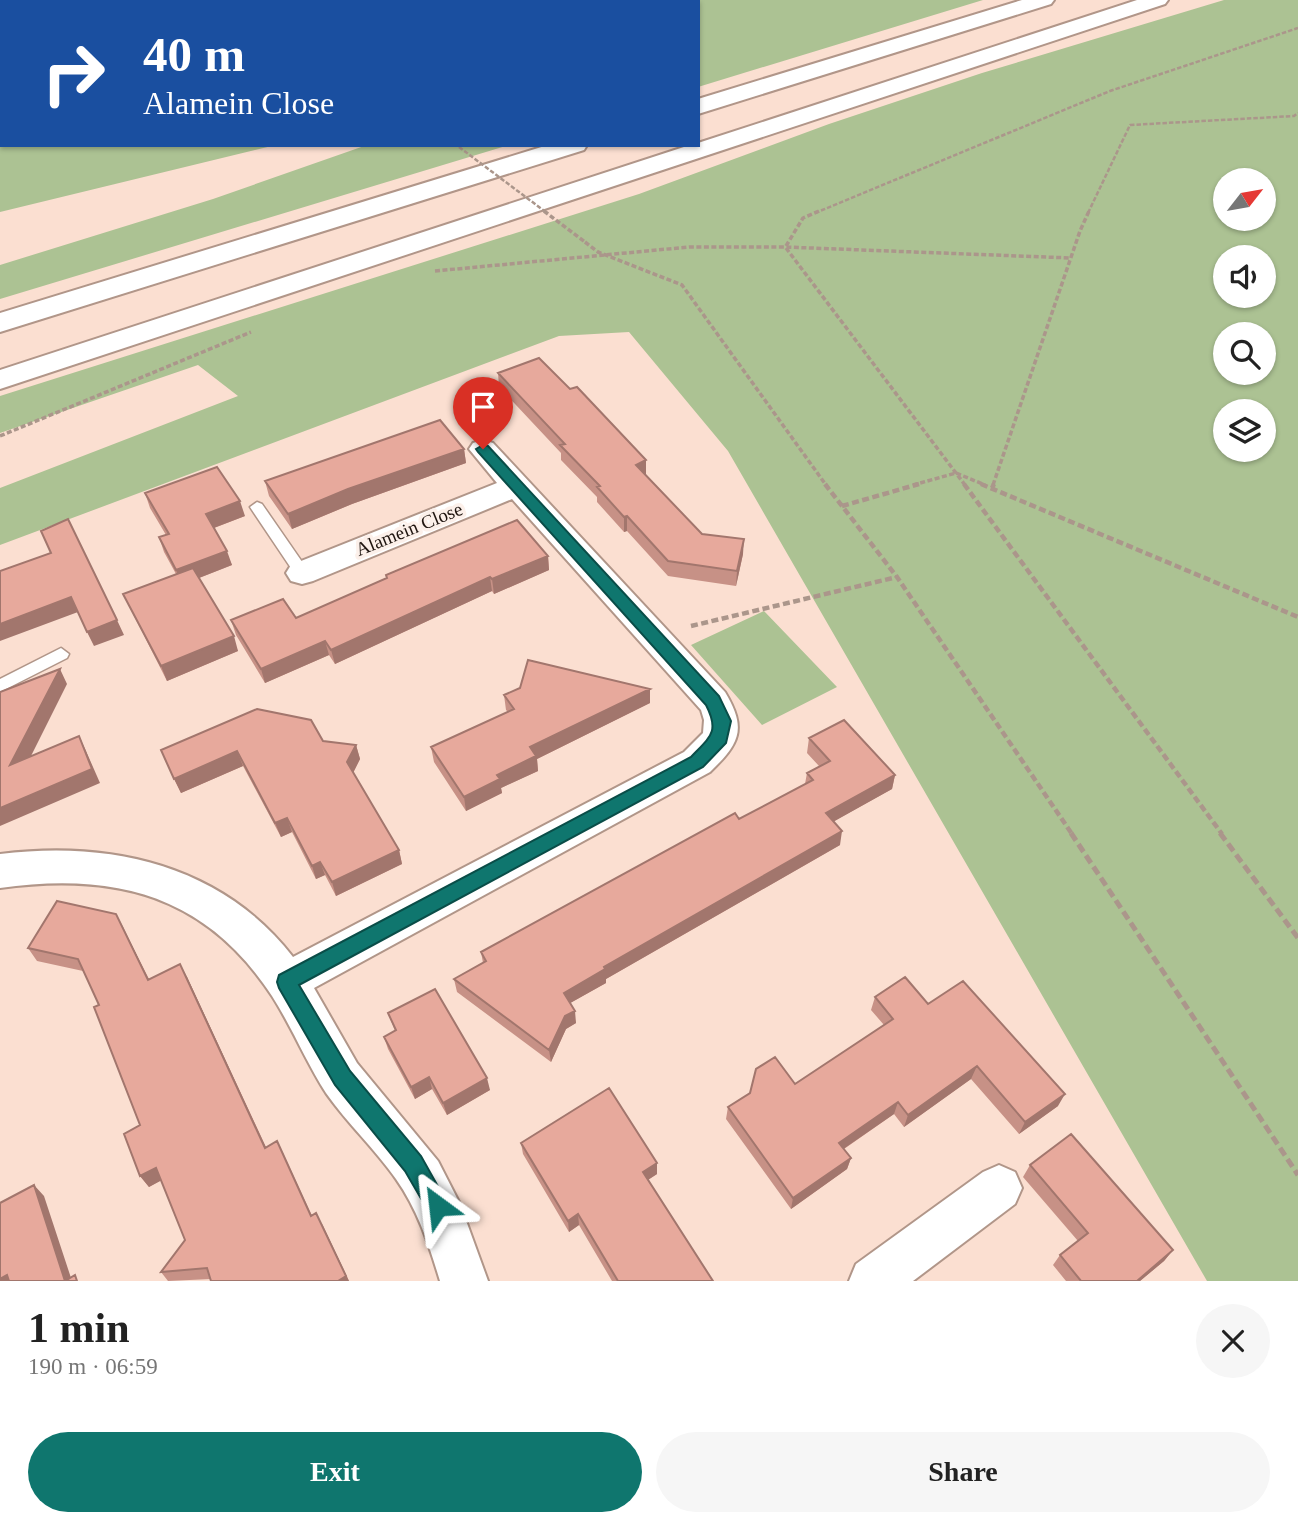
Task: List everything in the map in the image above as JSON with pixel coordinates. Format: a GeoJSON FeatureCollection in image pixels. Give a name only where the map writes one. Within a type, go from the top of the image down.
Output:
{"type":"FeatureCollection","features":[{"type":"Feature","properties":{"kind":"highway"},"geometry":{"type":"LineString","coordinates":[[700,106],[1044,0]]}},
{"type":"Feature","properties":{"kind":"highway"},"geometry":{"type":"LineString","coordinates":[[0,380],[1158,0]]}},
{"type":"Feature","properties":{"kind":"highway"},"geometry":{"type":"LineString","coordinates":[[0,323],[569,147]]}},
{"type":"Feature","properties":{"kind":"street"},"geometry":{"type":"LineString","coordinates":[[286,982],[697,762],[720,738],[723,721],[719,710],[483,449]]}},
{"type":"Feature","properties":{"kind":"street","name":"Alamein Close"},"geometry":{"type":"LineString","coordinates":[[302,573],[516,486]]}},
{"type":"Feature","properties":{"kind":"street"},"geometry":{"type":"LineString","coordinates":[[0,871],[54,867],[98,869],[181,888],[218,909],[255,943],[286,982],[342,1078],[413,1164],[438,1206],[464,1281]]}},
{"type":"Feature","properties":{"kind":"street"},"geometry":{"type":"LineString","coordinates":[[873,1281],[999,1188]]}},
{"type":"Feature","properties":{"kind":"lane"},"geometry":{"type":"LineString","coordinates":[[257,507],[302,573]]}},
{"type":"Feature","properties":{"kind":"lane"},"geometry":{"type":"LineString","coordinates":[[0,686],[61,654]]}},
{"type":"Feature","properties":{"kind":"path"},"geometry":{"type":"LineString","coordinates":[[785,247],[803,218],[1042,118],[1185,64],[1298,28]]}},
{"type":"Feature","properties":{"kind":"path"},"geometry":{"type":"LineString","coordinates":[[992,488],[1080,232],[1130,125],[1294,116],[1298,113]]}},
{"type":"Feature","properties":{"kind":"path"},"geometry":{"type":"LineString","coordinates":[[458,147],[598,252],[682,285],[796,446],[897,577],[1057,811],[1298,1175]]}},
{"type":"Feature","properties":{"kind":"path"},"geometry":{"type":"LineString","coordinates":[[426,273],[689,247],[785,247],[1071,258]]}},
{"type":"Feature","properties":{"kind":"path"},"geometry":{"type":"LineString","coordinates":[[785,247],[956,473],[1298,938]]}},
{"type":"Feature","properties":{"kind":"path"},"geometry":{"type":"LineString","coordinates":[[0,436],[262,327]]}},
{"type":"Feature","properties":{"kind":"path"},"geometry":{"type":"LineString","coordinates":[[842,506],[956,473],[1298,617]]}},
{"type":"Feature","properties":{"kind":"path"},"geometry":{"type":"LineString","coordinates":[[658,641],[691,626],[897,577]]}},
{"type":"Feature","properties":{"kind":"green space"},"geometry":{"type":"Polygon","coordinates":[[[700,0],[983,0],[700,86],[700,0]]]}},
{"type":"Feature","properties":{"kind":"green space"},"geometry":{"type":"Polygon","coordinates":[[[1224,0],[1298,0],[1298,1281],[1207,1281],[728,451],[629,332],[559,336],[0,545],[0,488],[238,396],[198,365],[0,433],[0,396],[639,194],[829,124],[982,73],[1224,0]]]}},
{"type":"Feature","properties":{"kind":"green space"},"geometry":{"type":"Polygon","coordinates":[[[0,147],[268,147],[0,212],[0,147]]]}},
{"type":"Feature","properties":{"kind":"green space"},"geometry":{"type":"Polygon","coordinates":[[[361,147],[502,147],[0,299],[0,265],[213,199],[361,147]]]}},
{"type":"Feature","properties":{"kind":"green space"},"geometry":{"type":"Polygon","coordinates":[[[764,611],[837,687],[762,725],[691,645],[764,611]]]}},
{"type":"Feature","properties":{"kind":"building"},"geometry":{"type":"Polygon","coordinates":[[[539,358],[570,389],[577,387],[646,460],[636,465],[702,534],[744,539],[737,571],[668,561],[627,516],[624,517],[597,487],[600,486],[560,445],[565,444],[498,373],[539,358]]]}},
{"type":"Feature","properties":{"kind":"building"},"geometry":{"type":"Polygon","coordinates":[[[440,420],[464,449],[348,489],[288,514],[265,481],[440,420]]]}},
{"type":"Feature","properties":{"kind":"building"},"geometry":{"type":"Polygon","coordinates":[[[217,467],[240,501],[206,514],[227,551],[176,570],[159,537],[169,534],[145,493],[217,467]]]}},
{"type":"Feature","properties":{"kind":"building"},"geometry":{"type":"Polygon","coordinates":[[[68,519],[117,620],[87,632],[71,597],[0,624],[0,571],[51,553],[41,531],[68,519]]]}},
{"type":"Feature","properties":{"kind":"building"},"geometry":{"type":"Polygon","coordinates":[[[517,520],[548,556],[492,579],[490,577],[331,650],[325,641],[261,669],[231,620],[283,599],[296,618],[387,578],[386,575],[517,520]]]}},
{"type":"Feature","properties":{"kind":"building"},"geometry":{"type":"Polygon","coordinates":[[[193,568],[234,636],[161,666],[123,594],[193,568]]]}},
{"type":"Feature","properties":{"kind":"building"},"geometry":{"type":"Polygon","coordinates":[[[528,660],[650,689],[530,747],[536,756],[497,775],[500,779],[464,797],[431,747],[514,709],[504,695],[520,688],[528,660]]]}},
{"type":"Feature","properties":{"kind":"building"},"geometry":{"type":"Polygon","coordinates":[[[60,669],[10,765],[79,736],[92,769],[0,808],[0,692],[60,669]]]}},
{"type":"Feature","properties":{"kind":"building"},"geometry":{"type":"Polygon","coordinates":[[[257,709],[311,720],[323,741],[356,745],[347,762],[399,850],[332,882],[320,862],[312,866],[287,818],[275,823],[237,751],[174,779],[161,750],[257,709]]]}},
{"type":"Feature","properties":{"kind":"building"},"geometry":{"type":"Polygon","coordinates":[[[844,720],[895,775],[826,813],[842,831],[604,967],[605,969],[564,993],[575,1011],[565,1016],[549,1050],[454,979],[486,961],[481,952],[735,813],[739,819],[813,780],[807,773],[830,761],[809,738],[844,720]]]}},
{"type":"Feature","properties":{"kind":"building"},"geometry":{"type":"Polygon","coordinates":[[[57,901],[116,914],[148,980],[180,964],[265,1148],[277,1141],[311,1216],[316,1213],[346,1276],[338,1281],[211,1281],[207,1268],[161,1272],[185,1240],[156,1168],[140,1176],[124,1134],[140,1125],[94,1007],[99,1005],[78,959],[28,948],[57,901]]]}},
{"type":"Feature","properties":{"kind":"building"},"geometry":{"type":"Polygon","coordinates":[[[905,977],[928,1004],[963,981],[1065,1094],[1025,1122],[977,1066],[908,1115],[898,1102],[839,1143],[851,1158],[793,1198],[728,1107],[750,1093],[756,1069],[775,1057],[795,1084],[893,1019],[875,997],[905,977]]]}},
{"type":"Feature","properties":{"kind":"building"},"geometry":{"type":"Polygon","coordinates":[[[435,989],[487,1078],[443,1103],[429,1077],[411,1087],[384,1037],[396,1030],[388,1013],[435,989]]]}},
{"type":"Feature","properties":{"kind":"building"},"geometry":{"type":"Polygon","coordinates":[[[609,1088],[657,1163],[643,1172],[713,1281],[618,1281],[578,1214],[568,1221],[521,1143],[609,1088]]]}},
{"type":"Feature","properties":{"kind":"building"},"geometry":{"type":"Polygon","coordinates":[[[1071,1134],[1173,1250],[1137,1281],[1081,1281],[1060,1255],[1088,1233],[1030,1165],[1071,1134]]]}},
{"type":"Feature","properties":{"kind":"building"},"geometry":{"type":"Polygon","coordinates":[[[34,1185],[65,1281],[9,1281],[7,1275],[0,1279],[0,1203],[34,1185]]]}},
{"type":"Feature","properties":{"kind":"building"},"geometry":{"type":"Polygon","coordinates":[[[75,1275],[77,1281],[65,1281],[75,1275]]]}},
{"type":"Feature","properties":{"kind":"route"},"geometry":{"type":"LineString","coordinates":[[438,1206],[413,1164],[342,1078],[286,982],[697,762],[720,738],[723,721],[713,701],[483,449]]}}]}
